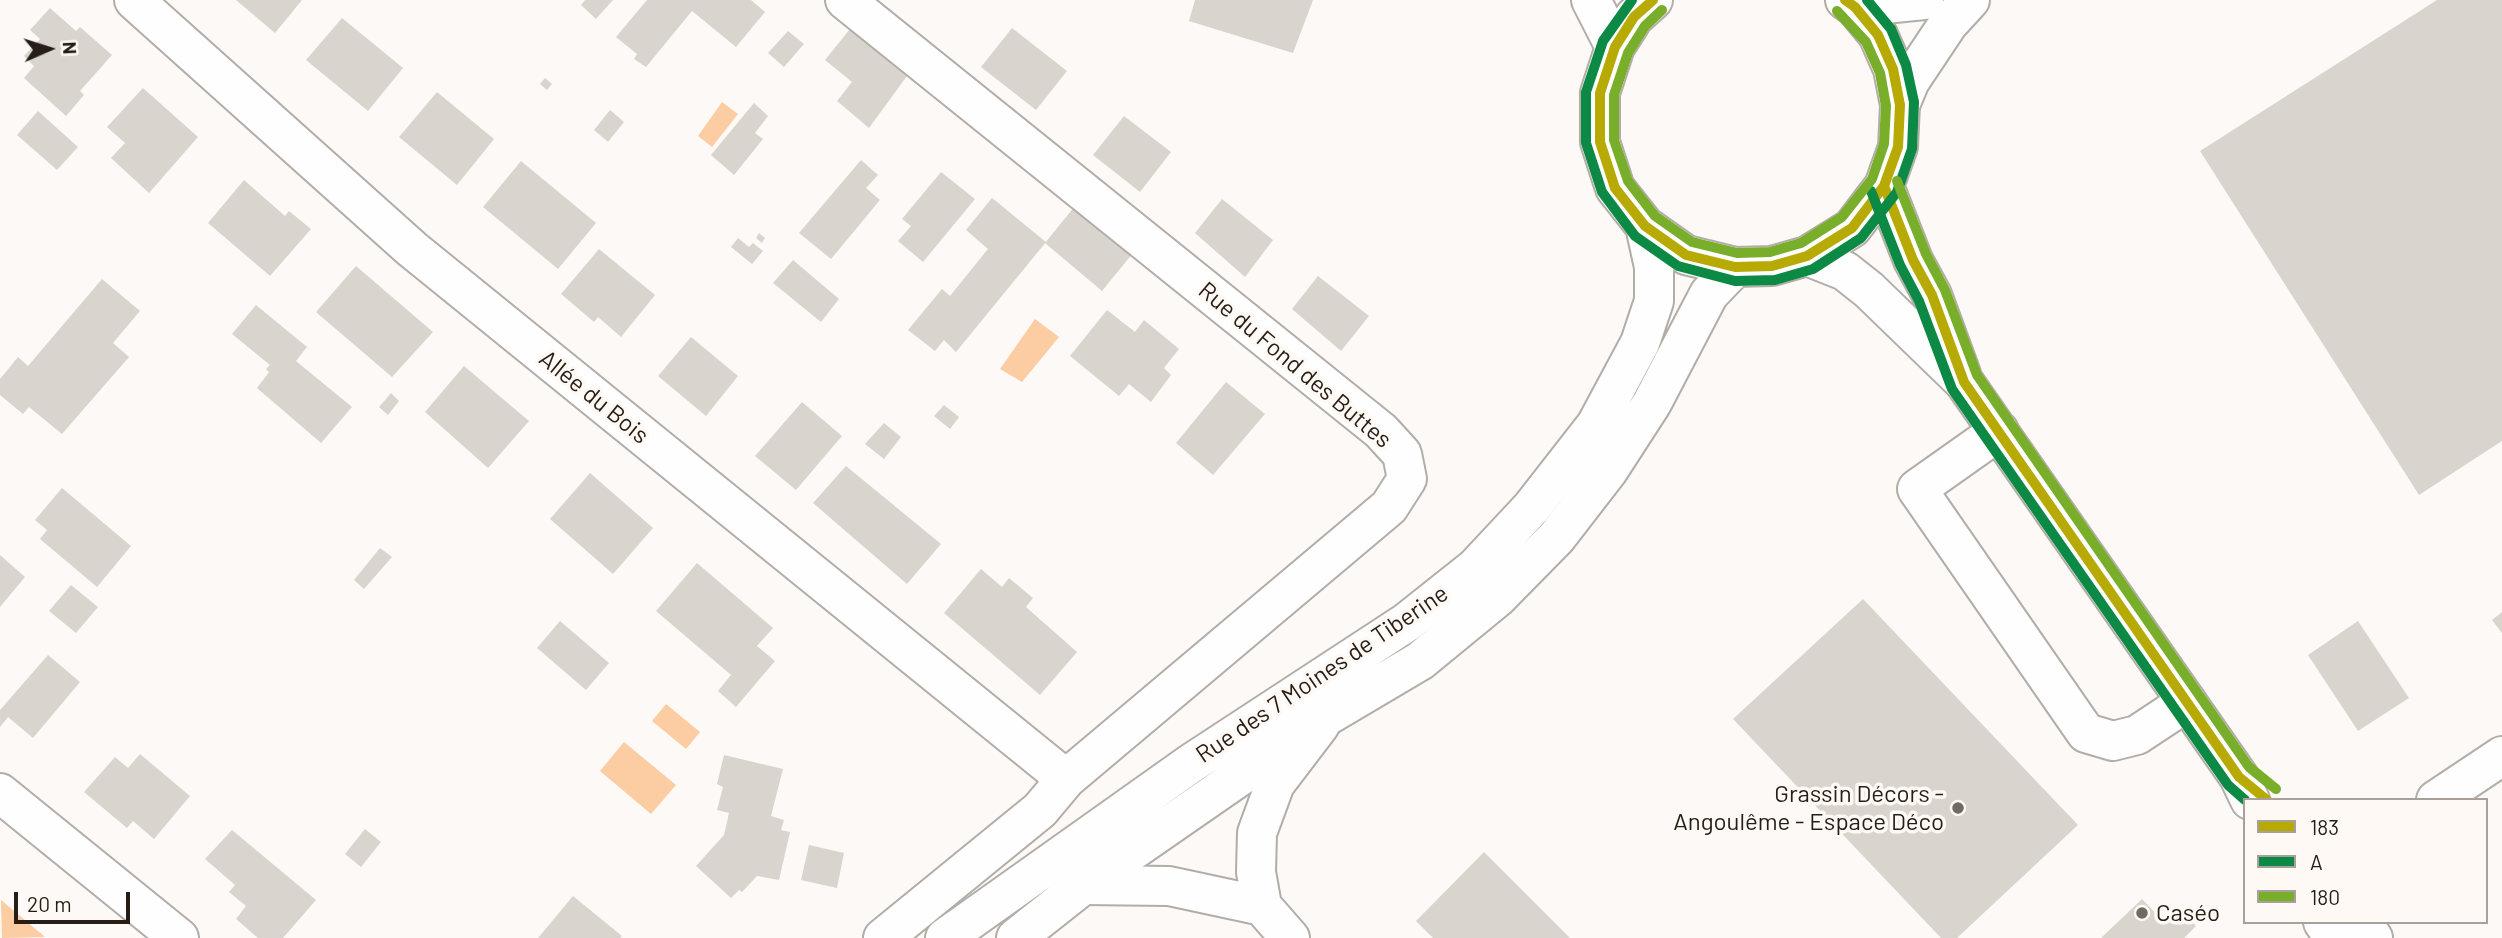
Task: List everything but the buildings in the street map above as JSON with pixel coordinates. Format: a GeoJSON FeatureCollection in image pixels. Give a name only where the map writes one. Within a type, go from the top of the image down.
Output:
{"type":"FeatureCollection","features":[{"type":"Feature","properties":{"kind":"main road","name":"Allée du Bois"},"geometry":{"type":"LineString","coordinates":[[134,0],[412,249],[1066,779]]}},
{"type":"Feature","properties":{"kind":"main road","name":"Rue du Fond des Buttes"},"geometry":{"type":"LineString","coordinates":[[845,0],[1381,431],[1402,454],[1407,478],[1389,507],[1066,779],[1040,810],[883,938]]}},
{"type":"Feature","properties":{"kind":"main road"},"geometry":{"type":"LineString","coordinates":[[1591,0],[1615,47]]}},
{"type":"Feature","properties":{"kind":"main road"},"geometry":{"type":"LineString","coordinates":[[1653,0],[1634,18],[1615,47],[1600,93],[1600,142],[1615,188],[1645,226],[1686,255],[1735,267],[1772,266],[1807,256],[1852,228],[1884,186],[1898,147],[1900,104],[1893,69],[1878,35],[1850,3]]}},
{"type":"Feature","properties":{"kind":"main road"},"geometry":{"type":"LineString","coordinates":[[1850,3],[1924,0]]}},
{"type":"Feature","properties":{"kind":"main road"},"geometry":{"type":"LineString","coordinates":[[1900,104],[1910,82],[1948,24],[1970,0]]}},
{"type":"Feature","properties":{"kind":"main road"},"geometry":{"type":"LineString","coordinates":[[1884,186],[1913,260],[1932,295],[1964,382]]}},
{"type":"Feature","properties":{"kind":"main road","name":"Rue des 7 Moines de Tiberine"},"geometry":{"type":"LineString","coordinates":[[945,938],[1190,764],[1407,622],[1475,568],[1532,507],[1596,425],[1640,343],[1654,300],[1654,267],[1645,226]]}},
{"type":"Feature","properties":{"kind":"main road"},"geometry":{"type":"LineString","coordinates":[[1807,256],[1845,271],[1869,290],[1964,382],[2252,792]]}},
{"type":"Feature","properties":{"kind":"main road","name":"Rue des 7 Moines de Tiberine"},"geometry":{"type":"LineString","coordinates":[[1016,938],[1083,885],[1327,716],[1420,661],[1498,597],[1557,537],[1608,471],[1652,402],[1709,294],[1735,267]]}},
{"type":"Feature","properties":{"kind":"main road"},"geometry":{"type":"LineString","coordinates":[[1999,431],[1917,489],[2086,733],[2113,741],[2137,735],[2187,702]]}},
{"type":"Feature","properties":{"kind":"main road"},"geometry":{"type":"LineString","coordinates":[[1290,938],[1262,906],[1256,872],[1257,833],[1275,784],[1327,716]]}},
{"type":"Feature","properties":{"kind":"main road"},"geometry":{"type":"LineString","coordinates":[[2440,798],[2502,756]]}},
{"type":"Feature","properties":{"kind":"main road"},"geometry":{"type":"LineString","coordinates":[[0,793],[179,938]]}},
{"type":"Feature","properties":{"kind":"main road"},"geometry":{"type":"LineString","coordinates":[[1083,885],[1169,886],[1262,906]]}},
{"type":"Feature","properties":{"kind":"shaded area"},"geometry":{"type":"Polygon","coordinates":[[[722,102],[738,114],[712,147],[698,136],[722,102]]]}},
{"type":"Feature","properties":{"kind":"shaded area"},"geometry":{"type":"Polygon","coordinates":[[[1035,319],[1059,337],[1022,382],[1000,369],[1035,319]]]}},
{"type":"Feature","properties":{"kind":"shaded area"},"geometry":{"type":"Polygon","coordinates":[[[666,704],[700,732],[686,749],[652,721],[666,704]]]}},
{"type":"Feature","properties":{"kind":"shaded area"},"geometry":{"type":"Polygon","coordinates":[[[624,742],[676,785],[651,814],[600,771],[624,742]]]}},
{"type":"Feature","properties":{"kind":"shaded area"},"geometry":{"type":"Polygon","coordinates":[[[1,900],[45,937],[2,938],[1,900]]]}},
{"type":"Feature","properties":{"kind":"transit line","name":"A"},"geometry":{"type":"LineString","coordinates":[[1632,0],[1603,41],[1586,92],[1586,143],[1602,192],[1635,236],[1678,266],[1735,281],[1775,280],[1813,269],[1861,238],[1897,192],[1912,149],[1914,102],[1906,65],[1891,29],[1867,0]]}},
{"type":"Feature","properties":{"kind":"transit line","name":"183"},"geometry":{"type":"LineString","coordinates":[[1653,0],[1634,17],[1615,47],[1600,93],[1600,142],[1615,188],[1645,226],[1686,255],[1735,267],[1772,266],[1807,256],[1852,228],[1884,186],[1898,147],[1900,105],[1893,69],[1878,35],[1855,7],[1845,0]]}},
{"type":"Feature","properties":{"kind":"transit line","name":"180"},"geometry":{"type":"LineString","coordinates":[[1662,10],[1645,26],[1628,53],[1614,95],[1614,140],[1628,181],[1655,216],[1692,242],[1737,253],[1770,252],[1801,243],[1842,217],[1872,179],[1884,144],[1886,106],[1880,73],[1866,42],[1837,11]]}},
{"type":"Feature","properties":{"kind":"transit line","name":"180"},"geometry":{"type":"LineString","coordinates":[[1897,181],[1926,254],[1945,290],[1977,375],[2249,767],[2276,789]]}},
{"type":"Feature","properties":{"kind":"transit line","name":"183"},"geometry":{"type":"LineString","coordinates":[[1884,186],[1913,260],[1932,295],[1964,382],[2239,777],[2265,798]]}},
{"type":"Feature","properties":{"kind":"transit line","name":"A"},"geometry":{"type":"LineString","coordinates":[[1871,191],[1900,265],[1919,301],[1952,389],[2228,785],[2243,798]]}},
{"type":"Feature","properties":{"kind":"place","name":"Grassin Décors - Angoulême - Espace Déco"},"geometry":{"type":"Point","coordinates":[1958,808]}},
{"type":"Feature","properties":{"kind":"place","name":"Caséo"},"geometry":{"type":"Point","coordinates":[2142,913]}}]}
